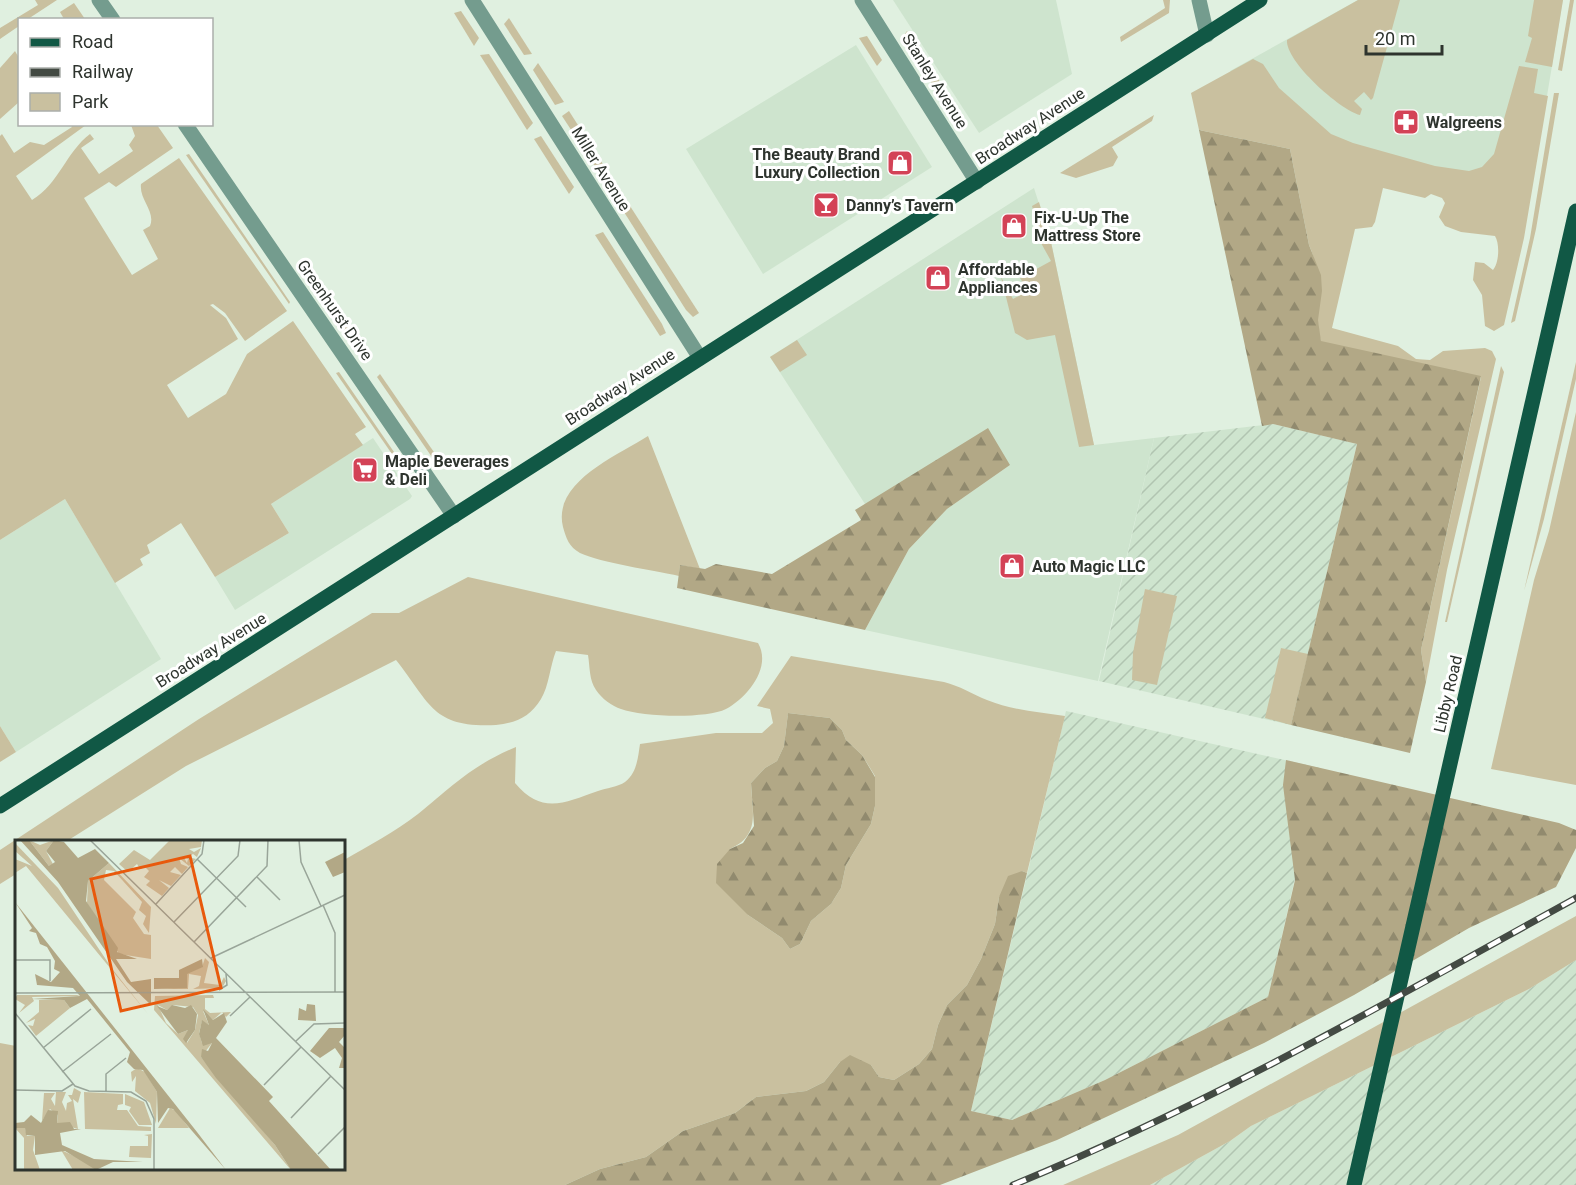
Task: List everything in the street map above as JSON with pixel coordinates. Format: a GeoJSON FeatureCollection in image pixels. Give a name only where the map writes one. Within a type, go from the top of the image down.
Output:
{"type":"FeatureCollection","features":[{"type":"Feature","properties":{"kind":"main road","name":"Broadway Avenue"},"geometry":{"type":"LineString","coordinates":[[0,806],[1260,0]]}},
{"type":"Feature","properties":{"kind":"main road","name":"Libby Road"},"geometry":{"type":"LineString","coordinates":[[1354,1185],[1576,211]]}},
{"type":"Feature","properties":{"kind":"street"},"geometry":{"type":"LineString","coordinates":[[99,0],[112,18]]}},
{"type":"Feature","properties":{"kind":"street","name":"Miller Avenue"},"geometry":{"type":"LineString","coordinates":[[472,0],[700,358]]}},
{"type":"Feature","properties":{"kind":"street","name":"Stanley Avenue"},"geometry":{"type":"LineString","coordinates":[[862,0],[977,182]]}},
{"type":"Feature","properties":{"kind":"street"},"geometry":{"type":"LineString","coordinates":[[1199,0],[1207,34]]}},
{"type":"Feature","properties":{"kind":"street","name":"Greenhurst Drive"},"geometry":{"type":"LineString","coordinates":[[186,126],[454,516]]}},
{"type":"Feature","properties":{"kind":"shaded area"},"geometry":{"type":"Polygon","coordinates":[[[893,0],[1056,0],[1072,74],[979,133],[893,0]]]}},
{"type":"Feature","properties":{"kind":"shaded area","name":"Walgreens"},"geometry":{"type":"Polygon","coordinates":[[[1358,0],[1563,0],[1530,198],[1290,149],[1230,71],[1358,0]]]}},
{"type":"Feature","properties":{"kind":"shaded area"},"geometry":{"type":"Polygon","coordinates":[[[856,45],[932,167],[763,274],[686,149],[856,45]]]}},
{"type":"Feature","properties":{"kind":"shaded area"},"geometry":{"type":"Polygon","coordinates":[[[1034,188],[1051,242],[1094,445],[1154,438],[1098,681],[865,630],[909,549],[947,509],[1010,465],[865,504],[770,357],[1034,188]]]}},
{"type":"Feature","properties":{"kind":"shaded area"},"geometry":{"type":"Polygon","coordinates":[[[1273,424],[1357,444],[1291,725],[1099,681],[1154,438],[1273,424]]]}},
{"type":"Feature","properties":{"kind":"shaded area"},"geometry":{"type":"Polygon","coordinates":[[[373,438],[412,496],[410,499],[235,610],[215,577],[289,533],[271,504],[373,438]]]}},
{"type":"Feature","properties":{"kind":"shaded area"},"geometry":{"type":"Polygon","coordinates":[[[65,499],[161,659],[16,752],[0,726],[0,540],[65,499]]]}},
{"type":"Feature","properties":{"kind":"shaded area"},"geometry":{"type":"Polygon","coordinates":[[[1066,711],[1320,768],[1268,997],[1105,1080],[1012,1120],[971,1111],[1066,711]]]}},
{"type":"Feature","properties":{"kind":"shaded area"},"geometry":{"type":"Polygon","coordinates":[[[1576,960],[1576,1185],[1150,1185],[1230,1141],[1251,1126],[1529,989],[1576,960]]]}},
{"type":"Feature","properties":{"kind":"green space"},"geometry":{"type":"Polygon","coordinates":[[[35,0],[57,0],[30,18],[18,18],[18,27],[0,39],[0,28],[38,5],[35,0]]]}},
{"type":"Feature","properties":{"kind":"green space"},"geometry":{"type":"Polygon","coordinates":[[[1163,0],[1170,0],[1169,13],[1121,42],[1120,37],[1165,8],[1163,0]]]}},
{"type":"Feature","properties":{"kind":"green space"},"geometry":{"type":"Polygon","coordinates":[[[1358,0],[1400,0],[1373,98],[1371,100],[1364,92],[1354,101],[1362,109],[1360,115],[1340,104],[1315,84],[1295,60],[1287,40],[1358,0]]]}},
{"type":"Feature","properties":{"kind":"green space"},"geometry":{"type":"Polygon","coordinates":[[[1534,0],[1563,0],[1552,67],[1525,62],[1532,38],[1528,36],[1534,0]]]}},
{"type":"Feature","properties":{"kind":"green space"},"geometry":{"type":"Polygon","coordinates":[[[1570,0],[1574,0],[1562,71],[1558,70],[1570,0]]]}},
{"type":"Feature","properties":{"kind":"green space"},"geometry":{"type":"Polygon","coordinates":[[[74,3],[84,18],[63,18],[60,12],[74,3]]]}},
{"type":"Feature","properties":{"kind":"green space"},"geometry":{"type":"Polygon","coordinates":[[[461,11],[479,38],[474,46],[454,13],[461,11]]]}},
{"type":"Feature","properties":{"kind":"green space"},"geometry":{"type":"Polygon","coordinates":[[[509,18],[532,54],[524,55],[504,24],[509,18]]]}},
{"type":"Feature","properties":{"kind":"green space"},"geometry":{"type":"Polygon","coordinates":[[[907,31],[961,114],[954,118],[902,38],[907,31]]]}},
{"type":"Feature","properties":{"kind":"green space"},"geometry":{"type":"Polygon","coordinates":[[[867,36],[882,60],[877,66],[859,38],[867,36]]]}},
{"type":"Feature","properties":{"kind":"green space"},"geometry":{"type":"Polygon","coordinates":[[[15,51],[18,56],[18,103],[0,119],[0,68],[15,51]]]}},
{"type":"Feature","properties":{"kind":"green space"},"geometry":{"type":"Polygon","coordinates":[[[489,54],[533,123],[527,130],[480,55],[489,54]]]}},
{"type":"Feature","properties":{"kind":"green space"},"geometry":{"type":"Polygon","coordinates":[[[1253,59],[1263,64],[1279,88],[1331,134],[1353,143],[1435,166],[1469,171],[1482,167],[1494,154],[1519,66],[1538,69],[1534,93],[1548,96],[1524,238],[1504,325],[1494,331],[1485,326],[1482,295],[1473,280],[1475,262],[1484,263],[1493,270],[1495,267],[1498,248],[1495,236],[1461,232],[1445,226],[1439,217],[1445,203],[1442,198],[1431,194],[1425,198],[1383,188],[1372,227],[1355,229],[1332,328],[1398,346],[1416,359],[1430,360],[1443,351],[1485,348],[1492,351],[1496,359],[1447,570],[1426,682],[1421,650],[1481,377],[1321,342],[1316,268],[1309,245],[1290,149],[1199,130],[1191,93],[1253,59]]]}},
{"type":"Feature","properties":{"kind":"green space"},"geometry":{"type":"Polygon","coordinates":[[[538,63],[564,102],[555,105],[533,70],[538,63]]]}},
{"type":"Feature","properties":{"kind":"green space"},"geometry":{"type":"Polygon","coordinates":[[[1554,93],[1559,93],[1536,229],[1515,321],[1511,323],[1530,238],[1554,93]]]}},
{"type":"Feature","properties":{"kind":"green space"},"geometry":{"type":"Polygon","coordinates":[[[569,111],[606,169],[598,171],[562,116],[569,111]]]}},
{"type":"Feature","properties":{"kind":"green space"},"geometry":{"type":"Polygon","coordinates":[[[1154,115],[1152,121],[1112,147],[1118,157],[1113,166],[1076,178],[1060,173],[1154,115]]]}},
{"type":"Feature","properties":{"kind":"green space"},"geometry":{"type":"Polygon","coordinates":[[[85,126],[16,176],[32,200],[49,185],[82,141],[90,134],[94,139],[81,148],[99,174],[133,151],[129,145],[135,136],[131,126],[158,126],[173,148],[116,187],[109,182],[84,198],[132,275],[158,259],[143,230],[150,226],[151,215],[142,195],[141,184],[179,158],[287,311],[245,341],[225,313],[213,304],[210,305],[226,318],[238,339],[167,385],[188,418],[226,394],[247,354],[293,321],[366,427],[355,434],[363,445],[271,504],[289,533],[215,577],[181,523],[147,545],[150,553],[140,559],[143,565],[115,583],[65,499],[0,540],[0,136],[2,134],[14,153],[30,142],[44,145],[72,127],[85,126]]]}},
{"type":"Feature","properties":{"kind":"green space"},"geometry":{"type":"Polygon","coordinates":[[[1199,130],[1290,149],[1309,245],[1321,275],[1322,291],[1318,320],[1321,341],[1481,376],[1421,650],[1426,682],[1410,753],[1291,725],[1357,444],[1273,424],[1262,426],[1199,130]]]}},
{"type":"Feature","properties":{"kind":"green space"},"geometry":{"type":"Polygon","coordinates":[[[541,136],[574,187],[569,194],[534,139],[541,136]]]}},
{"type":"Feature","properties":{"kind":"green space"},"geometry":{"type":"Polygon","coordinates":[[[189,154],[290,302],[289,304],[186,155],[189,154]]]}},
{"type":"Feature","properties":{"kind":"green space"},"geometry":{"type":"Polygon","coordinates":[[[1039,202],[1051,242],[1094,445],[1079,447],[1055,335],[1027,340],[1015,333],[1001,277],[1013,299],[1028,291],[1020,278],[1051,261],[1036,234],[1040,231],[1032,206],[1039,202]]]}},
{"type":"Feature","properties":{"kind":"green space"},"geometry":{"type":"Polygon","coordinates":[[[630,206],[699,313],[693,317],[686,310],[624,212],[630,206]]]}},
{"type":"Feature","properties":{"kind":"green space"},"geometry":{"type":"Polygon","coordinates":[[[603,232],[666,333],[660,336],[595,235],[603,232]]]}},
{"type":"Feature","properties":{"kind":"green space"},"geometry":{"type":"Polygon","coordinates":[[[306,268],[355,338],[351,339],[304,272],[306,268]]]}},
{"type":"Feature","properties":{"kind":"green space"},"geometry":{"type":"Polygon","coordinates":[[[797,340],[807,355],[780,372],[770,357],[797,340]]]}},
{"type":"Feature","properties":{"kind":"green space"},"geometry":{"type":"Polygon","coordinates":[[[1576,362],[1576,379],[1544,519],[1524,591],[1576,362]]]}},
{"type":"Feature","properties":{"kind":"green space"},"geometry":{"type":"Polygon","coordinates":[[[1501,366],[1504,372],[1447,622],[1445,622],[1501,366]]]}},
{"type":"Feature","properties":{"kind":"green space"},"geometry":{"type":"Polygon","coordinates":[[[339,372],[405,468],[403,470],[336,373],[339,372]]]}},
{"type":"Feature","properties":{"kind":"green space"},"geometry":{"type":"Polygon","coordinates":[[[380,374],[438,458],[436,463],[377,377],[380,374]]]}},
{"type":"Feature","properties":{"kind":"green space"},"geometry":{"type":"Polygon","coordinates":[[[1576,412],[1576,785],[1491,769],[1534,580],[1549,531],[1576,412]]]}},
{"type":"Feature","properties":{"kind":"green space"},"geometry":{"type":"Polygon","coordinates":[[[988,428],[1010,465],[947,509],[909,549],[865,630],[677,588],[680,565],[705,569],[716,564],[772,574],[861,520],[855,510],[988,428]]]}},
{"type":"Feature","properties":{"kind":"green space"},"geometry":{"type":"Polygon","coordinates":[[[648,436],[700,569],[680,565],[679,576],[589,557],[573,548],[563,527],[562,511],[567,497],[577,484],[590,472],[648,436]]]}},
{"type":"Feature","properties":{"kind":"green space"},"geometry":{"type":"Polygon","coordinates":[[[468,577],[758,643],[762,652],[762,662],[756,680],[742,697],[726,709],[690,716],[674,716],[631,712],[607,702],[592,682],[588,655],[556,651],[544,694],[527,715],[510,723],[475,725],[458,722],[435,710],[396,660],[186,766],[69,840],[15,840],[199,719],[372,613],[399,613],[468,577]]]}},
{"type":"Feature","properties":{"kind":"green space"},"geometry":{"type":"Polygon","coordinates":[[[1145,589],[1177,596],[1157,685],[1132,680],[1133,653],[1145,589]]]}},
{"type":"Feature","properties":{"kind":"green space"},"geometry":{"type":"Polygon","coordinates":[[[1281,648],[1308,654],[1291,725],[1265,718],[1281,648]]]}},
{"type":"Feature","properties":{"kind":"green space"},"geometry":{"type":"Polygon","coordinates":[[[791,656],[944,682],[1006,706],[1065,716],[1027,873],[1022,871],[999,897],[995,924],[981,959],[967,985],[947,1005],[938,1025],[932,1049],[919,1064],[894,1080],[879,1077],[871,1065],[840,1062],[824,1082],[806,1091],[756,1097],[735,1113],[683,1131],[646,1157],[600,1169],[565,1185],[0,1185],[0,1043],[15,1046],[15,1170],[345,1170],[345,859],[409,821],[487,761],[516,747],[515,783],[535,799],[554,804],[625,782],[638,759],[640,744],[716,733],[762,733],[773,723],[770,709],[757,706],[791,656]],[[788,713],[784,746],[777,761],[765,768],[751,783],[753,813],[751,830],[740,843],[730,849],[748,915],[782,938],[790,949],[800,944],[811,921],[831,904],[841,888],[846,865],[871,824],[875,806],[875,776],[862,755],[846,740],[842,730],[830,718],[788,713]]]}},
{"type":"Feature","properties":{"kind":"green space"},"geometry":{"type":"Polygon","coordinates":[[[788,713],[830,718],[842,730],[846,740],[862,755],[875,777],[875,806],[871,824],[846,865],[841,888],[831,904],[811,921],[800,944],[790,949],[782,938],[748,915],[716,883],[717,864],[730,849],[743,843],[754,826],[751,783],[765,768],[777,761],[784,746],[788,713]]]}},
{"type":"Feature","properties":{"kind":"green space"},"geometry":{"type":"Polygon","coordinates":[[[0,726],[16,752],[0,762],[0,726]]]}},
{"type":"Feature","properties":{"kind":"green space"},"geometry":{"type":"Polygon","coordinates":[[[1286,760],[1559,823],[1576,830],[1576,848],[1556,887],[1469,928],[1354,995],[1264,1043],[1057,1140],[940,1185],[565,1185],[600,1169],[646,1157],[683,1131],[735,1113],[756,1097],[806,1091],[824,1082],[840,1062],[850,1055],[871,1065],[879,1077],[894,1080],[919,1064],[932,1049],[938,1025],[947,1005],[967,985],[981,959],[995,924],[999,897],[1008,876],[1022,871],[1027,873],[971,1111],[1012,1120],[1105,1080],[1268,997],[1295,880],[1283,785],[1286,760]]]}},
{"type":"Feature","properties":{"kind":"green space"},"geometry":{"type":"Polygon","coordinates":[[[15,840],[15,875],[0,884],[0,850],[15,840]]]}},
{"type":"Feature","properties":{"kind":"green space"},"geometry":{"type":"Polygon","coordinates":[[[1576,916],[1576,960],[1529,989],[1251,1126],[1230,1141],[1150,1185],[1063,1185],[1178,1135],[1576,916]]]}},
{"type":"Feature","properties":{"kind":"railway"},"geometry":{"type":"LineString","coordinates":[[1013,1185],[1158,1121],[1299,1050],[1576,898]]}},
{"type":"Feature","properties":{"kind":"place","name":"Walgreens"},"geometry":{"type":"Point","coordinates":[1406,122]}},
{"type":"Feature","properties":{"kind":"place","name":"The Beauty Brand Luxury Collection"},"geometry":{"type":"Point","coordinates":[900,163]}},
{"type":"Feature","properties":{"kind":"place","name":"Danny’s Tavern"},"geometry":{"type":"Point","coordinates":[826,205]}},
{"type":"Feature","properties":{"kind":"place","name":"Fix-U-Up The Mattress Store"},"geometry":{"type":"Point","coordinates":[1014,226]}},
{"type":"Feature","properties":{"kind":"place","name":"Affordable Appliances"},"geometry":{"type":"Point","coordinates":[938,278]}},
{"type":"Feature","properties":{"kind":"place","name":"Maple Beverages & Deli"},"geometry":{"type":"Point","coordinates":[365,470]}},
{"type":"Feature","properties":{"kind":"place","name":"Auto Magic LLC"},"geometry":{"type":"Point","coordinates":[1012,566]}}]}
